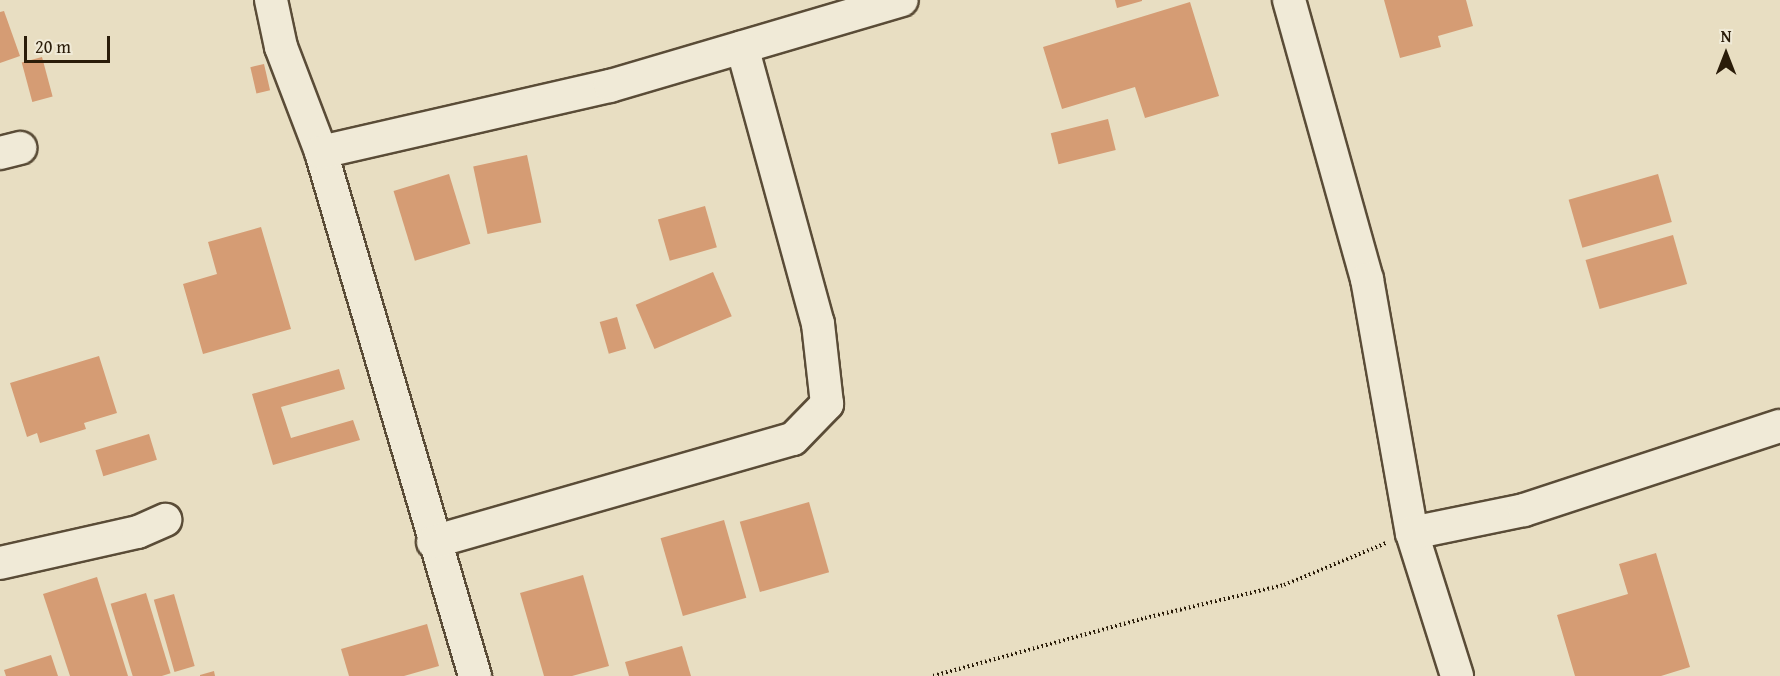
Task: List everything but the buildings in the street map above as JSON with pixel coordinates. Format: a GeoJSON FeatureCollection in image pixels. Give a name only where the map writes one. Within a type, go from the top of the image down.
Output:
{"type":"FeatureCollection","features":[{"type":"Feature","properties":{"kind":"street"},"geometry":{"type":"LineString","coordinates":[[270,0],[281,47],[321,152],[433,542],[475,676]]}},
{"type":"Feature","properties":{"kind":"street"},"geometry":{"type":"LineString","coordinates":[[321,152],[610,86],[902,0]]}},
{"type":"Feature","properties":{"kind":"street"},"geometry":{"type":"LineString","coordinates":[[1288,0],[1367,279],[1412,532],[1457,676]]}},
{"type":"Feature","properties":{"kind":"street"},"geometry":{"type":"LineString","coordinates":[[433,542],[793,439],[826,404],[818,324],[742,47]]}},
{"type":"Feature","properties":{"kind":"street"},"geometry":{"type":"LineString","coordinates":[[1412,532],[1524,510],[1780,426]]}},
{"type":"Feature","properties":{"kind":"street"},"geometry":{"type":"LineString","coordinates":[[0,563],[138,532],[165,520]]}},
{"type":"Feature","properties":{"kind":"path"},"geometry":{"type":"LineString","coordinates":[[933,676],[1145,618],[1284,585],[1412,532]]}}]}
